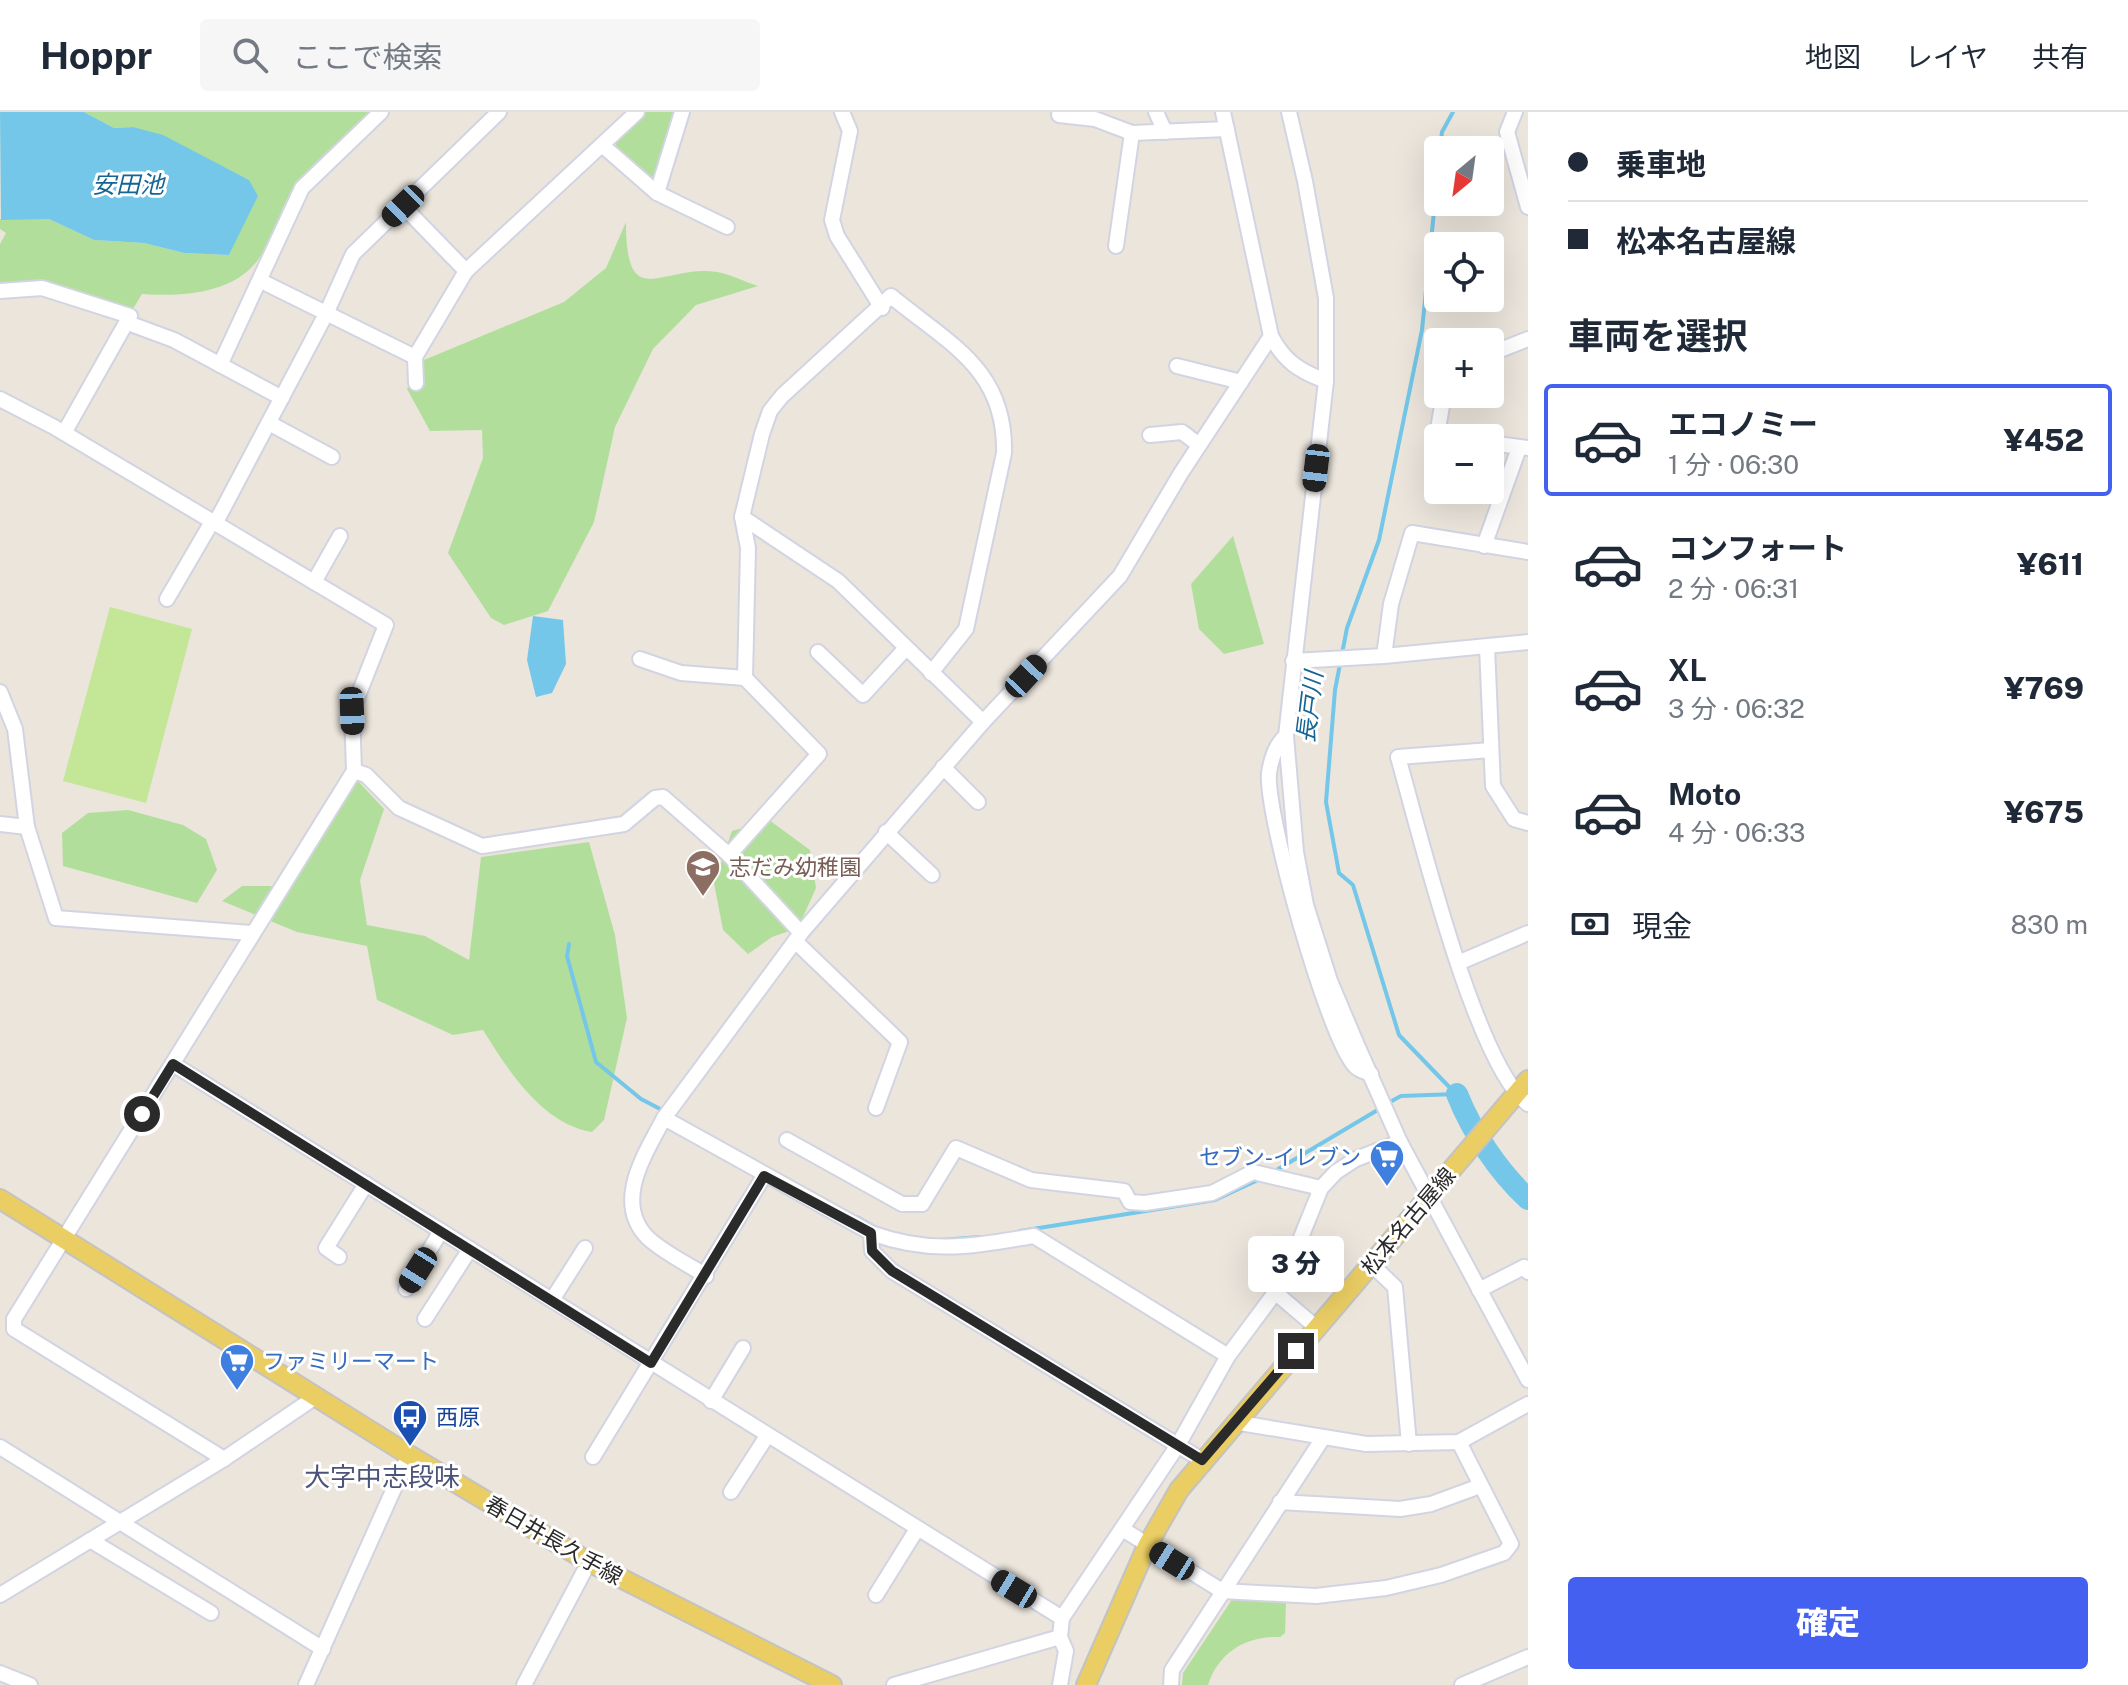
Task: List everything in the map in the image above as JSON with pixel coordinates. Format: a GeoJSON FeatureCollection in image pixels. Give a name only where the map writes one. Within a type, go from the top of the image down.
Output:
{"type":"FeatureCollection","features":[{"type":"Feature","properties":{"kind":"main road","name":"松本名古屋線"},"geometry":{"type":"LineString","coordinates":[[1086,1685],[1147,1546],[1179,1490],[1430,1193],[1488,1129],[1522,1100],[1528,1080]]}},
{"type":"Feature","properties":{"kind":"main road","name":"春日井長久手線"},"geometry":{"type":"LineString","coordinates":[[0,1199],[409,1455],[589,1562],[832,1685]]}},
{"type":"Feature","properties":{"kind":"street"},"geometry":{"type":"LineString","coordinates":[[220,365],[302,188],[381,112]]}},
{"type":"Feature","properties":{"kind":"street"},"geometry":{"type":"LineString","coordinates":[[167,599],[269,423],[326,314],[353,254],[499,112]]}},
{"type":"Feature","properties":{"kind":"street"},"geometry":{"type":"LineString","coordinates":[[416,383],[415,357],[466,271],[637,112]]}},
{"type":"Feature","properties":{"kind":"street"},"geometry":{"type":"LineString","coordinates":[[657,193],[682,112]]}},
{"type":"Feature","properties":{"kind":"street"},"geometry":{"type":"LineString","coordinates":[[842,112],[850,131],[832,220],[837,236],[882,308]]}},
{"type":"Feature","properties":{"kind":"street"},"geometry":{"type":"LineString","coordinates":[[1156,112],[1165,132]]}},
{"type":"Feature","properties":{"kind":"street"},"geometry":{"type":"LineString","coordinates":[[1223,112],[1271,336],[1281,355],[1290,363],[1326,381]]}},
{"type":"Feature","properties":{"kind":"street"},"geometry":{"type":"LineString","coordinates":[[1289,112],[1326,298],[1326,381],[1286,736],[1278,742],[1269,775],[1294,901],[1335,1032],[1356,1067],[1371,1074],[1400,1142],[1528,1380]]}},
{"type":"Feature","properties":{"kind":"street"},"geometry":{"type":"LineString","coordinates":[[1515,112],[1507,132],[1528,207]]}},
{"type":"Feature","properties":{"kind":"street"},"geometry":{"type":"LineString","coordinates":[[1059,115],[1094,116],[1132,133],[1227,129]]}},
{"type":"Feature","properties":{"kind":"street"},"geometry":{"type":"LineString","coordinates":[[1116,246],[1132,133]]}},
{"type":"Feature","properties":{"kind":"street"},"geometry":{"type":"LineString","coordinates":[[602,145],[657,193],[727,227]]}},
{"type":"Feature","properties":{"kind":"street"},"geometry":{"type":"LineString","coordinates":[[403,206],[466,271]]}},
{"type":"Feature","properties":{"kind":"street"},"geometry":{"type":"LineString","coordinates":[[261,281],[415,357]]}},
{"type":"Feature","properties":{"kind":"street"},"geometry":{"type":"LineString","coordinates":[[0,291],[42,288],[130,316],[64,433]]}},
{"type":"Feature","properties":{"kind":"street"},"geometry":{"type":"LineString","coordinates":[[729,855],[819,754],[745,678],[748,548],[742,517],[770,411],[882,308],[891,296],[974,365],[993,389],[1005,431],[995,500],[966,629],[931,673]]}},
{"type":"Feature","properties":{"kind":"street"},"geometry":{"type":"LineString","coordinates":[[128,323],[174,340],[282,398]]}},
{"type":"Feature","properties":{"kind":"street"},"geometry":{"type":"LineString","coordinates":[[706,1276],[647,1237],[634,1211],[632,1184],[637,1169],[668,1114],[798,937],[886,832],[983,722],[1120,576],[1199,445],[1271,336]]}},
{"type":"Feature","properties":{"kind":"street"},"geometry":{"type":"LineString","coordinates":[[1504,348],[1528,339]]}},
{"type":"Feature","properties":{"kind":"street"},"geometry":{"type":"LineString","coordinates":[[1177,366],[1241,382]]}},
{"type":"Feature","properties":{"kind":"street"},"geometry":{"type":"LineString","coordinates":[[0,399],[64,433],[386,625],[352,711],[354,771],[14,1319],[14,1329],[224,1459]]}},
{"type":"Feature","properties":{"kind":"street"},"geometry":{"type":"LineString","coordinates":[[269,423],[332,457]]}},
{"type":"Feature","properties":{"kind":"street"},"geometry":{"type":"LineString","coordinates":[[1150,435],[1182,432],[1199,445]]}},
{"type":"Feature","properties":{"kind":"street"},"geometry":{"type":"LineString","coordinates":[[1484,546],[1524,448],[1504,445]]}},
{"type":"Feature","properties":{"kind":"street"},"geometry":{"type":"LineString","coordinates":[[742,517],[838,581],[983,722]]}},
{"type":"Feature","properties":{"kind":"street"},"geometry":{"type":"LineString","coordinates":[[1384,656],[1391,604],[1412,533],[1528,552]]}},
{"type":"Feature","properties":{"kind":"street"},"geometry":{"type":"LineString","coordinates":[[314,582],[340,536]]}},
{"type":"Feature","properties":{"kind":"street"},"geometry":{"type":"LineString","coordinates":[[1293,661],[1528,642]]}},
{"type":"Feature","properties":{"kind":"street"},"geometry":{"type":"LineString","coordinates":[[1487,647],[1493,786],[1514,819],[1528,823]]}},
{"type":"Feature","properties":{"kind":"street"},"geometry":{"type":"LineString","coordinates":[[818,652],[863,695],[906,648]]}},
{"type":"Feature","properties":{"kind":"street"},"geometry":{"type":"LineString","coordinates":[[640,659],[681,673],[718,679],[745,678]]}},
{"type":"Feature","properties":{"kind":"street"},"geometry":{"type":"LineString","coordinates":[[0,692],[15,729],[27,827],[56,918],[251,933]]}},
{"type":"Feature","properties":{"kind":"street"},"geometry":{"type":"LineString","coordinates":[[1491,750],[1398,757],[1477,1018],[1522,1100]]}},
{"type":"Feature","properties":{"kind":"street"},"geometry":{"type":"LineString","coordinates":[[943,767],[978,802]]}},
{"type":"Feature","properties":{"kind":"street"},"geometry":{"type":"LineString","coordinates":[[354,771],[366,775],[399,808],[482,846],[624,824],[655,798],[663,797],[729,855],[798,937],[900,1042],[876,1108]]}},
{"type":"Feature","properties":{"kind":"street"},"geometry":{"type":"LineString","coordinates":[[0,824],[27,827]]}},
{"type":"Feature","properties":{"kind":"street"},"geometry":{"type":"LineString","coordinates":[[886,832],[932,875]]}},
{"type":"Feature","properties":{"kind":"street"},"geometry":{"type":"LineString","coordinates":[[1458,963],[1528,933]]}},
{"type":"Feature","properties":{"kind":"street"},"geometry":{"type":"LineString","coordinates":[[173,1064],[1062,1618]]}},
{"type":"Feature","properties":{"kind":"street"},"geometry":{"type":"LineString","coordinates":[[668,1114],[764,1176],[871,1233],[906,1246],[981,1246],[1034,1236],[1228,1356]]}},
{"type":"Feature","properties":{"kind":"street"},"geometry":{"type":"LineString","coordinates":[[787,1140],[902,1204],[922,1204],[956,1148],[1031,1180],[1124,1191],[1130,1202],[1145,1203],[1212,1193],[1253,1172],[1321,1188]]}},
{"type":"Feature","properties":{"kind":"street"},"geometry":{"type":"LineString","coordinates":[[1060,1685],[1066,1651],[1060,1637],[1062,1618],[1124,1530],[1178,1445],[1228,1356],[1276,1293],[1321,1188],[1336,1172],[1356,1159],[1400,1142]]}},
{"type":"Feature","properties":{"kind":"street"},"geometry":{"type":"LineString","coordinates":[[593,1457],[706,1276],[764,1176]]}},
{"type":"Feature","properties":{"kind":"street"},"geometry":{"type":"LineString","coordinates":[[339,1257],[326,1248],[366,1184]]}},
{"type":"Feature","properties":{"kind":"street"},"geometry":{"type":"LineString","coordinates":[[406,1289],[441,1231]]}},
{"type":"Feature","properties":{"kind":"street"},"geometry":{"type":"LineString","coordinates":[[871,1233],[872,1251],[892,1271],[1202,1460]]}},
{"type":"Feature","properties":{"kind":"street"},"geometry":{"type":"LineString","coordinates":[[552,1300],[585,1248]]}},
{"type":"Feature","properties":{"kind":"street"},"geometry":{"type":"LineString","coordinates":[[425,1319],[470,1249]]}},
{"type":"Feature","properties":{"kind":"street"},"geometry":{"type":"LineString","coordinates":[[1372,1265],[1395,1287],[1409,1444]]}},
{"type":"Feature","properties":{"kind":"street"},"geometry":{"type":"LineString","coordinates":[[1479,1290],[1524,1267],[1528,1272]]}},
{"type":"Feature","properties":{"kind":"street"},"geometry":{"type":"LineString","coordinates":[[1276,1293],[1317,1328]]}},
{"type":"Feature","properties":{"kind":"street"},"geometry":{"type":"LineString","coordinates":[[711,1401],[743,1348]]}},
{"type":"Feature","properties":{"kind":"street"},"geometry":{"type":"LineString","coordinates":[[0,1595],[224,1459],[317,1396]]}},
{"type":"Feature","properties":{"kind":"street"},"geometry":{"type":"LineString","coordinates":[[1234,1422],[1366,1444],[1459,1442],[1528,1404]]}},
{"type":"Feature","properties":{"kind":"street"},"geometry":{"type":"LineString","coordinates":[[731,1492],[767,1436]]}},
{"type":"Feature","properties":{"kind":"street"},"geometry":{"type":"LineString","coordinates":[[1171,1685],[1172,1670],[1323,1438]]}},
{"type":"Feature","properties":{"kind":"street"},"geometry":{"type":"LineString","coordinates":[[1124,1530],[1222,1591],[1316,1596],[1386,1588],[1504,1553],[1511,1544],[1459,1442]]}},
{"type":"Feature","properties":{"kind":"street"},"geometry":{"type":"LineString","coordinates":[[0,1447],[323,1649]]}},
{"type":"Feature","properties":{"kind":"street"},"geometry":{"type":"LineString","coordinates":[[306,1685],[409,1455]]}},
{"type":"Feature","properties":{"kind":"street"},"geometry":{"type":"LineString","coordinates":[[1280,1502],[1400,1509],[1431,1504],[1480,1486]]}},
{"type":"Feature","properties":{"kind":"street"},"geometry":{"type":"LineString","coordinates":[[876,1595],[917,1529]]}},
{"type":"Feature","properties":{"kind":"street"},"geometry":{"type":"LineString","coordinates":[[90,1540],[211,1613]]}},
{"type":"Feature","properties":{"kind":"street"},"geometry":{"type":"LineString","coordinates":[[524,1685],[589,1562]]}},
{"type":"Feature","properties":{"kind":"street"},"geometry":{"type":"LineString","coordinates":[[894,1685],[1060,1637]]}},
{"type":"Feature","properties":{"kind":"street"},"geometry":{"type":"LineString","coordinates":[[1462,1685],[1528,1657]]}},
{"type":"Feature","properties":{"kind":"street"},"geometry":{"type":"LineString","coordinates":[[0,1673],[30,1685]]}},
{"type":"Feature","properties":{"kind":"green space"},"geometry":{"type":"Polygon","coordinates":[[[84,112],[372,112],[296,185],[265,248],[250,269],[237,279],[207,290],[174,295],[142,294],[131,312],[7,288],[0,283],[0,244],[6,233],[0,229],[0,219],[49,219],[94,240],[144,243],[184,253],[229,255],[240,231],[249,180],[133,127],[114,128],[84,112]]]}},
{"type":"Feature","properties":{"kind":"green space"},"geometry":{"type":"Polygon","coordinates":[[[645,112],[675,112],[657,185],[616,148],[616,140],[645,112]]]}},
{"type":"Feature","properties":{"kind":"green space"},"geometry":{"type":"Polygon","coordinates":[[[626,222],[632,268],[640,277],[651,279],[697,271],[717,272],[758,286],[696,305],[653,349],[615,427],[594,522],[548,611],[504,625],[491,618],[448,553],[483,458],[482,430],[430,431],[407,389],[424,360],[564,302],[606,268],[626,222]]]}},
{"type":"Feature","properties":{"kind":"green space"},"geometry":{"type":"Polygon","coordinates":[[[1233,536],[1264,644],[1224,654],[1199,629],[1191,584],[1233,536]]]}},
{"type":"Feature","properties":{"kind":"green space"},"geometry":{"type":"Polygon","coordinates":[[[110,607],[192,629],[146,803],[63,781],[110,607]]]}},
{"type":"Feature","properties":{"kind":"green space"},"geometry":{"type":"Polygon","coordinates":[[[358,781],[384,809],[360,880],[367,925],[425,936],[469,960],[481,857],[589,842],[615,935],[627,1018],[604,1120],[592,1132],[574,1127],[542,1107],[515,1078],[483,1030],[453,1035],[377,1000],[367,946],[297,932],[222,901],[242,886],[291,886],[358,781]]]}},
{"type":"Feature","properties":{"kind":"green space"},"geometry":{"type":"Polygon","coordinates":[[[128,810],[183,825],[206,839],[217,870],[197,903],[63,866],[62,833],[88,813],[128,810]]]}},
{"type":"Feature","properties":{"kind":"green space"},"geometry":{"type":"Polygon","coordinates":[[[769,820],[810,850],[816,888],[798,928],[772,937],[748,954],[723,930],[714,883],[732,831],[769,820]]]}},
{"type":"Feature","properties":{"kind":"green space"},"geometry":{"type":"Polygon","coordinates":[[[1233,1598],[1286,1603],[1285,1633],[1280,1637],[1256,1639],[1235,1648],[1219,1663],[1208,1685],[1182,1685],[1183,1673],[1233,1598]]]}},
{"type":"Feature","properties":{"kind":"water","name":"安田池"},"geometry":{"type":"Polygon","coordinates":[[[0,112],[84,112],[114,128],[133,127],[163,135],[249,180],[258,196],[229,255],[184,253],[144,243],[94,240],[49,219],[1,220],[0,112]]]}},
{"type":"Feature","properties":{"kind":"water"},"geometry":{"type":"Polygon","coordinates":[[[533,616],[563,620],[566,664],[552,693],[536,697],[527,660],[533,616]]]}},
{"type":"Feature","properties":{"kind":"waterway","name":"長戸川"},"geometry":{"type":"LineString","coordinates":[[1442,136],[1453,112]]}},
{"type":"Feature","properties":{"kind":"waterway","name":"長戸川"},"geometry":{"type":"LineString","coordinates":[[1434,216],[1422,330],[1379,540],[1347,628],[1335,690],[1326,802],[1339,873],[1353,885],[1399,1035],[1455,1093]]}},
{"type":"Feature","properties":{"kind":"waterway"},"geometry":{"type":"LineString","coordinates":[[569,944],[567,956],[596,1062],[641,1099],[664,1111]]}},
{"type":"Feature","properties":{"kind":"waterway"},"geometry":{"type":"LineString","coordinates":[[1388,1103],[1401,1096],[1457,1094]]}},
{"type":"Feature","properties":{"kind":"waterway","name":"長戸川"},"geometry":{"type":"LineString","coordinates":[[1457,1094],[1487,1150],[1528,1199]]}},
{"type":"Feature","properties":{"kind":"waterway"},"geometry":{"type":"LineString","coordinates":[[1275,1171],[1381,1108]]}},
{"type":"Feature","properties":{"kind":"waterway"},"geometry":{"type":"LineString","coordinates":[[1020,1231],[1215,1200],[1260,1179]]}},
{"type":"Feature","properties":{"kind":"waterway"},"geometry":{"type":"LineString","coordinates":[[857,1217],[878,1229]]}},
{"type":"Feature","properties":{"kind":"waterway"},"geometry":{"type":"LineString","coordinates":[[941,1240],[980,1237]]}},
{"type":"Feature","properties":{"kind":"place","name":"志だみ幼稚園"},"geometry":{"type":"Point","coordinates":[703,898]}},
{"type":"Feature","properties":{"kind":"place","name":"セブン-イレブン"},"geometry":{"type":"Point","coordinates":[1387,1188]}},
{"type":"Feature","properties":{"kind":"place","name":"ファミリーマート"},"geometry":{"type":"Point","coordinates":[237,1392]}},
{"type":"Feature","properties":{"kind":"place","name":"西原"},"geometry":{"type":"Point","coordinates":[410,1448]}},
{"type":"Feature","properties":{"kind":"district","name":"大字中志段味"},"geometry":{"type":"Point","coordinates":[382,1476]}},
{"type":"Feature","properties":{"kind":"route"},"geometry":{"type":"LineString","coordinates":[[142,1114],[173,1064],[651,1363],[764,1176],[871,1233],[872,1251],[892,1271],[1202,1460],[1296,1351]]}}]}
